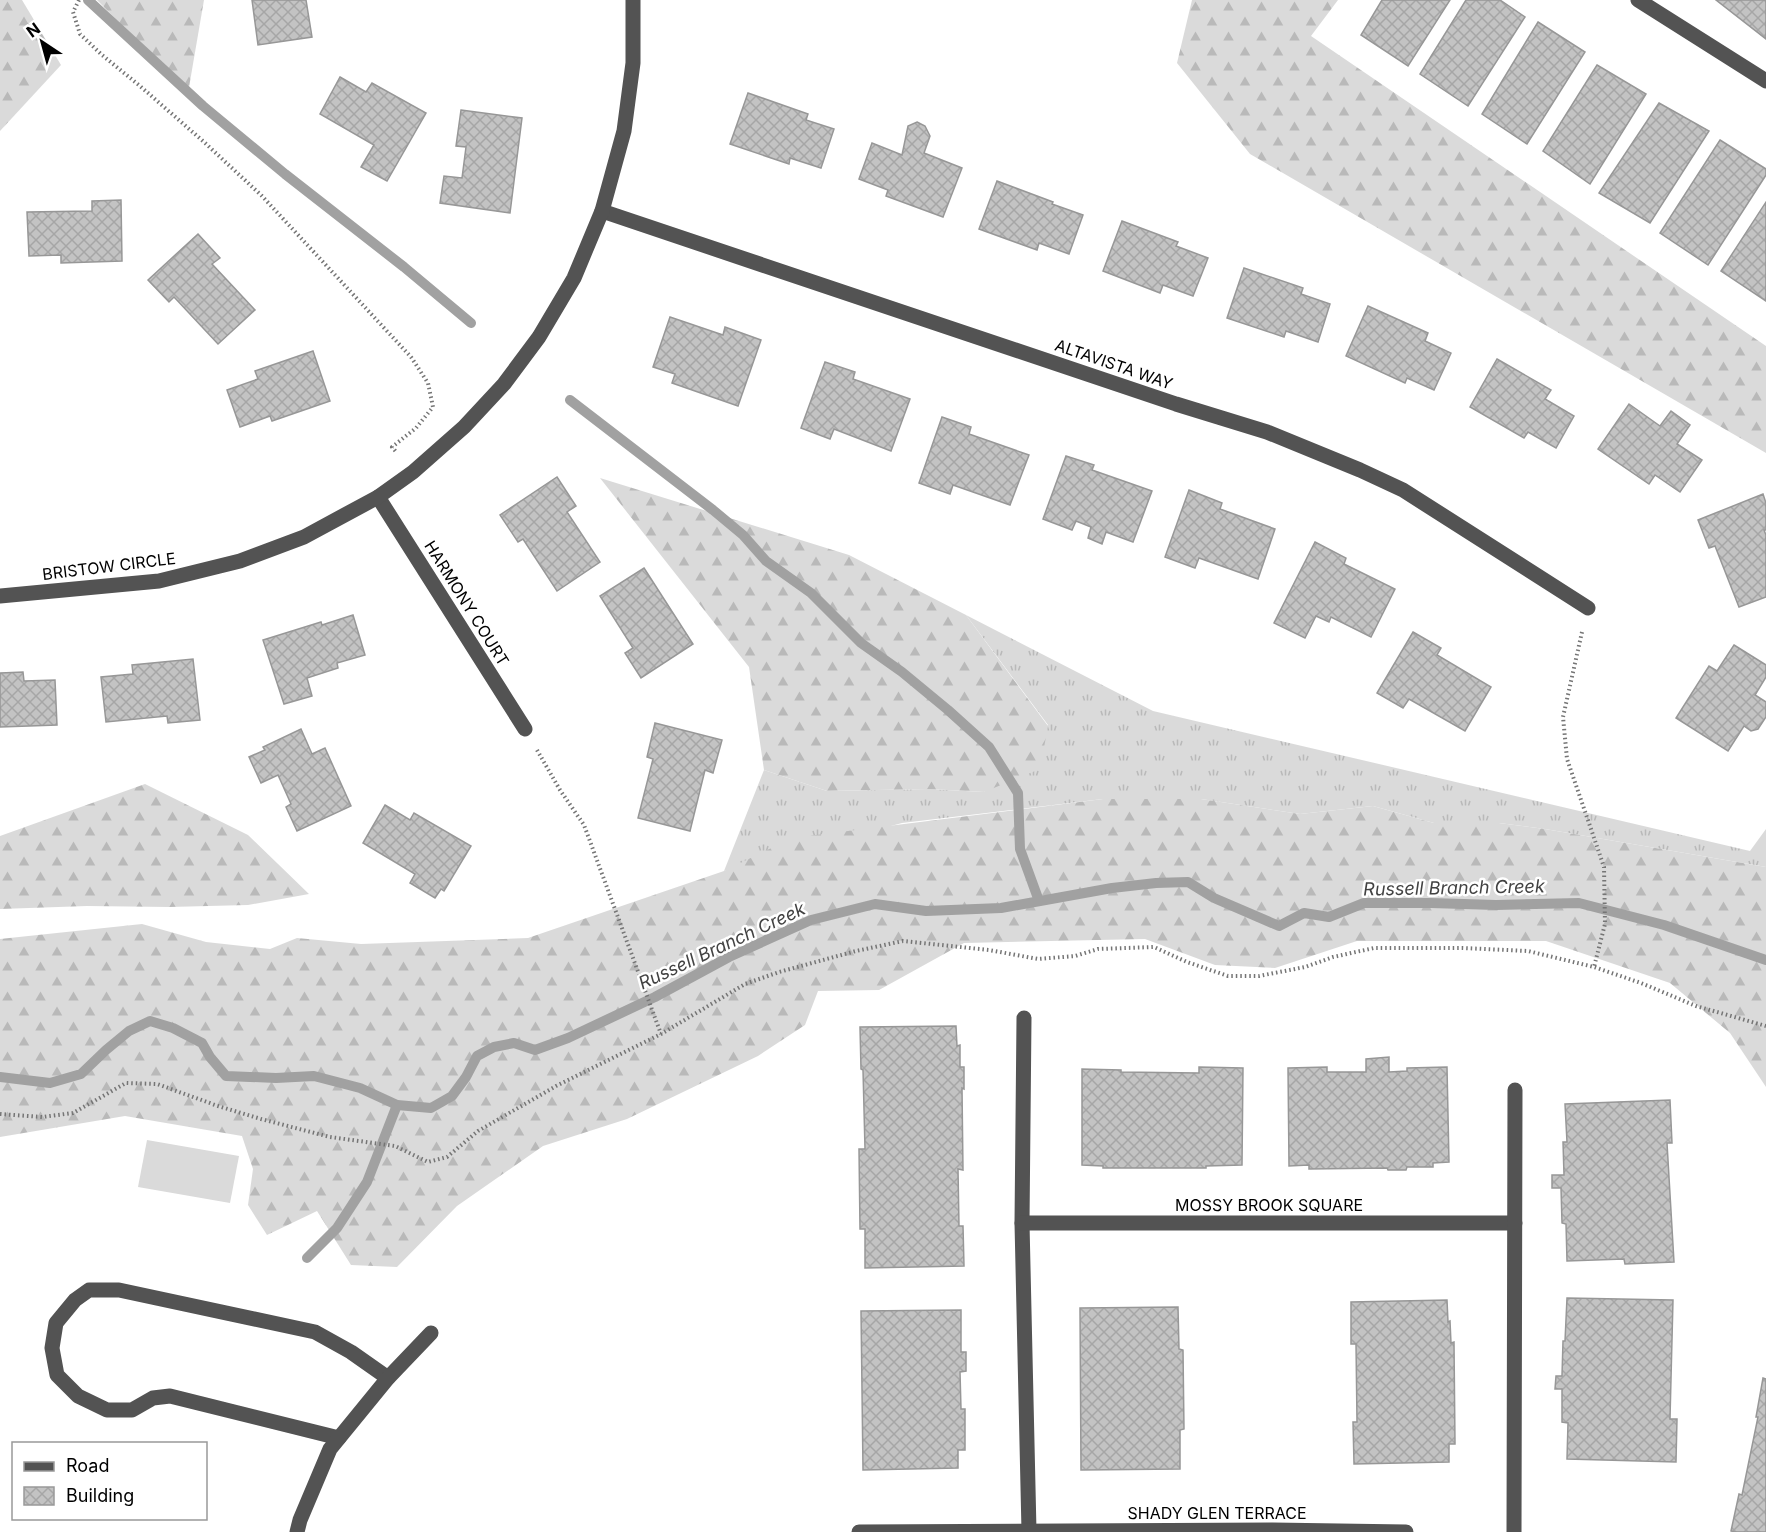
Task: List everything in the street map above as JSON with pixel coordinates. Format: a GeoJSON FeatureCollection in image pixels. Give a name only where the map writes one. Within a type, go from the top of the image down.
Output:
{"type":"FeatureCollection","features":[{"type":"Feature","properties":{"kind":"street","name":"BRISTOW CIRCLE"},"geometry":{"type":"LineString","coordinates":[[0,596],[159,581],[240,561],[304,537],[378,497],[413,472],[464,428],[504,384],[539,337],[574,278],[602,211],[624,131],[633,63],[633,0]]}},
{"type":"Feature","properties":{"kind":"street"},"geometry":{"type":"LineString","coordinates":[[1638,0],[1766,81]]}},
{"type":"Feature","properties":{"kind":"street","name":"ALTAVISTA WAY"},"geometry":{"type":"LineString","coordinates":[[602,211],[1176,404],[1267,432],[1403,490],[1588,608]]}},
{"type":"Feature","properties":{"kind":"street","name":"HARMONY COURT"},"geometry":{"type":"LineString","coordinates":[[378,497],[525,729]]}},
{"type":"Feature","properties":{"kind":"street"},"geometry":{"type":"LineString","coordinates":[[1024,1018],[1023,1223],[1029,1531]]}},
{"type":"Feature","properties":{"kind":"street"},"geometry":{"type":"LineString","coordinates":[[1514,1532],[1515,1090]]}},
{"type":"Feature","properties":{"kind":"street","name":"MOSSY BROOK SQUARE"},"geometry":{"type":"LineString","coordinates":[[1023,1223],[1515,1223]]}},
{"type":"Feature","properties":{"kind":"street"},"geometry":{"type":"LineString","coordinates":[[339,1438],[170,1396],[153,1398],[132,1410],[107,1410],[78,1396],[57,1375],[52,1348],[56,1323],[75,1300],[88,1290],[119,1290],[315,1332],[351,1352],[388,1378]]}},
{"type":"Feature","properties":{"kind":"street"},"geometry":{"type":"LineString","coordinates":[[297,1532],[330,1449],[388,1378],[431,1333]]}},
{"type":"Feature","properties":{"kind":"street","name":"SHADY GLEN TERRACE"},"geometry":{"type":"LineString","coordinates":[[859,1532],[1406,1532]]}},
{"type":"Feature","properties":{"kind":"path"},"geometry":{"type":"LineString","coordinates":[[78,1],[73,12],[80,34],[262,196],[411,357],[428,383],[433,407],[416,428],[392,447],[413,472]]}},
{"type":"Feature","properties":{"kind":"path"},"geometry":{"type":"LineString","coordinates":[[1588,608],[1563,717],[1567,759],[1604,867],[1605,924],[1594,967]]}},
{"type":"Feature","properties":{"kind":"path"},"geometry":{"type":"LineString","coordinates":[[525,729],[560,790],[584,825],[661,1034]]}},
{"type":"Feature","properties":{"kind":"path"},"geometry":{"type":"LineString","coordinates":[[0,1114],[42,1117],[74,1113],[126,1083],[157,1084],[218,1106],[330,1137],[395,1146],[428,1162],[447,1157],[478,1131],[556,1086],[661,1034],[745,984],[856,951],[903,941],[989,950],[1038,959],[1075,956],[1098,949],[1154,946],[1187,962],[1228,976],[1259,976],[1305,967],[1333,957],[1374,948],[1528,951],[1594,967],[1696,1006],[1766,1026]]}},
{"type":"Feature","properties":{"kind":"green space"},"geometry":{"type":"Polygon","coordinates":[[[0,0],[22,0],[61,65],[0,131],[0,0]]]}},
{"type":"Feature","properties":{"kind":"green space"},"geometry":{"type":"Polygon","coordinates":[[[97,0],[204,0],[188,93],[97,0]]]}},
{"type":"Feature","properties":{"kind":"green space"},"geometry":{"type":"Polygon","coordinates":[[[1192,0],[1338,0],[1311,36],[1766,346],[1766,453],[1250,154],[1177,63],[1192,0]]]}},
{"type":"Feature","properties":{"kind":"green space"},"geometry":{"type":"Polygon","coordinates":[[[600,478],[849,555],[966,615],[1048,726],[1040,769],[984,792],[928,789],[827,791],[764,770],[749,667],[600,478]]]}},
{"type":"Feature","properties":{"kind":"green space"},"geometry":{"type":"Polygon","coordinates":[[[966,615],[1153,711],[1750,851],[1766,829],[1766,867],[1545,829],[1499,823],[1434,823],[1373,806],[1300,814],[1201,799],[1103,799],[902,823],[724,871],[764,770],[827,791],[928,789],[984,792],[1048,725],[966,615]]]}},
{"type":"Feature","properties":{"kind":"green space"},"geometry":{"type":"Polygon","coordinates":[[[145,784],[248,835],[309,894],[248,905],[0,909],[0,836],[145,784]]]}},
{"type":"Feature","properties":{"kind":"green space"},"geometry":{"type":"Polygon","coordinates":[[[1103,799],[1201,799],[1300,814],[1373,806],[1434,823],[1499,823],[1545,829],[1766,867],[1766,1087],[1730,1033],[1670,983],[1546,941],[1357,941],[1275,968],[1215,965],[1145,939],[964,943],[879,990],[818,991],[805,1025],[758,1056],[627,1119],[543,1146],[457,1206],[397,1267],[351,1265],[317,1211],[267,1235],[248,1205],[253,1169],[242,1136],[125,1116],[0,1137],[0,939],[142,924],[206,942],[270,949],[297,938],[361,944],[528,938],[724,871],[792,838],[1103,799]]]}},
{"type":"Feature","properties":{"kind":"green space"},"geometry":{"type":"Polygon","coordinates":[[[147,1140],[239,1156],[230,1203],[138,1187],[147,1140]]]}},
{"type":"Feature","properties":{"kind":"building"},"geometry":{"type":"Polygon","coordinates":[[[252,0],[306,0],[312,37],[258,45],[252,0]]]}},
{"type":"Feature","properties":{"kind":"building"},"geometry":{"type":"Polygon","coordinates":[[[1382,0],[1450,0],[1408,66],[1361,35],[1382,0]]]}},
{"type":"Feature","properties":{"kind":"building"},"geometry":{"type":"Polygon","coordinates":[[[1466,0],[1500,0],[1525,17],[1468,106],[1420,74],[1466,0]]]}},
{"type":"Feature","properties":{"kind":"building"},"geometry":{"type":"Polygon","coordinates":[[[1716,0],[1766,0],[1766,39],[1716,0]]]}},
{"type":"Feature","properties":{"kind":"building"},"geometry":{"type":"Polygon","coordinates":[[[1538,22],[1585,52],[1527,144],[1482,114],[1538,22]]]}},
{"type":"Feature","properties":{"kind":"building"},"geometry":{"type":"Polygon","coordinates":[[[1597,65],[1646,94],[1590,184],[1543,151],[1597,65]]]}},
{"type":"Feature","properties":{"kind":"building"},"geometry":{"type":"Polygon","coordinates":[[[340,77],[366,92],[372,83],[426,113],[387,181],[361,167],[374,145],[320,114],[340,77]]]}},
{"type":"Feature","properties":{"kind":"building"},"geometry":{"type":"Polygon","coordinates":[[[748,93],[808,114],[806,120],[834,129],[821,168],[790,158],[789,164],[730,144],[748,93]]]}},
{"type":"Feature","properties":{"kind":"building"},"geometry":{"type":"Polygon","coordinates":[[[1659,103],[1709,131],[1650,223],[1599,193],[1659,103]]]}},
{"type":"Feature","properties":{"kind":"building"},"geometry":{"type":"Polygon","coordinates":[[[461,110],[522,118],[510,213],[440,203],[444,176],[462,178],[466,147],[456,146],[461,110]]]}},
{"type":"Feature","properties":{"kind":"building"},"geometry":{"type":"Polygon","coordinates":[[[917,122],[925,126],[930,136],[924,153],[962,168],[943,217],[886,196],[888,190],[859,179],[872,143],[902,155],[908,126],[917,122]]]}},
{"type":"Feature","properties":{"kind":"building"},"geometry":{"type":"Polygon","coordinates":[[[1720,140],[1766,169],[1766,175],[1708,265],[1660,233],[1720,140]]]}},
{"type":"Feature","properties":{"kind":"building"},"geometry":{"type":"Polygon","coordinates":[[[997,181],[1083,215],[1069,254],[1039,243],[1037,250],[979,229],[997,181]]]}},
{"type":"Feature","properties":{"kind":"building"},"geometry":{"type":"Polygon","coordinates":[[[121,200],[122,261],[61,263],[61,255],[29,256],[27,212],[92,211],[92,201],[121,200]]]}},
{"type":"Feature","properties":{"kind":"building"},"geometry":{"type":"Polygon","coordinates":[[[1766,202],[1766,301],[1721,271],[1766,202]]]}},
{"type":"Feature","properties":{"kind":"building"},"geometry":{"type":"Polygon","coordinates":[[[1122,221],[1178,242],[1176,246],[1208,258],[1193,296],[1163,285],[1160,293],[1103,271],[1122,221]]]}},
{"type":"Feature","properties":{"kind":"building"},"geometry":{"type":"Polygon","coordinates":[[[198,234],[220,258],[212,264],[255,310],[218,344],[174,297],[169,302],[148,280],[198,234]]]}},
{"type":"Feature","properties":{"kind":"building"},"geometry":{"type":"Polygon","coordinates":[[[1244,268],[1303,288],[1301,294],[1330,304],[1318,342],[1286,331],[1284,337],[1227,318],[1244,268]]]}},
{"type":"Feature","properties":{"kind":"building"},"geometry":{"type":"Polygon","coordinates":[[[1368,306],[1428,333],[1425,341],[1451,353],[1434,390],[1407,378],[1405,383],[1346,356],[1368,306]]]}},
{"type":"Feature","properties":{"kind":"building"},"geometry":{"type":"Polygon","coordinates":[[[670,317],[723,335],[725,327],[761,340],[738,406],[672,383],[675,374],[653,367],[670,317]]]}},
{"type":"Feature","properties":{"kind":"building"},"geometry":{"type":"Polygon","coordinates":[[[313,351],[330,401],[272,421],[270,416],[240,427],[227,390],[258,379],[255,371],[313,351]]]}},
{"type":"Feature","properties":{"kind":"building"},"geometry":{"type":"Polygon","coordinates":[[[1497,359],[1551,390],[1545,399],[1574,416],[1556,448],[1528,432],[1524,438],[1470,407],[1497,359]]]}},
{"type":"Feature","properties":{"kind":"building"},"geometry":{"type":"Polygon","coordinates":[[[825,362],[855,372],[853,379],[910,399],[891,451],[834,429],[830,439],[801,428],[825,362]]]}},
{"type":"Feature","properties":{"kind":"building"},"geometry":{"type":"Polygon","coordinates":[[[1629,404],[1660,426],[1671,411],[1690,425],[1677,444],[1702,460],[1680,492],[1655,475],[1649,484],[1598,449],[1629,404]]]}},
{"type":"Feature","properties":{"kind":"building"},"geometry":{"type":"Polygon","coordinates":[[[942,417],[971,427],[969,434],[1029,455],[1010,505],[953,485],[950,494],[919,483],[942,417]]]}},
{"type":"Feature","properties":{"kind":"building"},"geometry":{"type":"Polygon","coordinates":[[[1066,456],[1094,465],[1092,470],[1152,491],[1133,542],[1106,532],[1102,544],[1088,538],[1091,527],[1076,521],[1072,530],[1043,519],[1066,456]]]}},
{"type":"Feature","properties":{"kind":"building"},"geometry":{"type":"Polygon","coordinates":[[[557,477],[576,506],[567,512],[600,562],[557,591],[523,539],[518,542],[500,515],[557,477]]]}},
{"type":"Feature","properties":{"kind":"building"},"geometry":{"type":"Polygon","coordinates":[[[1189,490],[1222,503],[1220,509],[1275,529],[1258,579],[1199,558],[1195,568],[1165,557],[1189,490]]]}},
{"type":"Feature","properties":{"kind":"building"},"geometry":{"type":"Polygon","coordinates":[[[1763,494],[1766,503],[1766,530],[1764,530],[1766,535],[1766,597],[1739,607],[1715,546],[1709,548],[1698,520],[1763,494]]]}},
{"type":"Feature","properties":{"kind":"building"},"geometry":{"type":"Polygon","coordinates":[[[1315,542],[1346,558],[1344,564],[1395,589],[1371,637],[1331,617],[1329,622],[1316,616],[1305,638],[1274,623],[1315,542]]]}},
{"type":"Feature","properties":{"kind":"building"},"geometry":{"type":"Polygon","coordinates":[[[644,568],[693,644],[641,678],[625,653],[633,648],[600,596],[644,568]]]}},
{"type":"Feature","properties":{"kind":"building"},"geometry":{"type":"Polygon","coordinates":[[[353,615],[365,655],[337,663],[338,668],[307,678],[312,696],[284,704],[263,640],[321,622],[322,625],[353,615]]]}},
{"type":"Feature","properties":{"kind":"building"},"geometry":{"type":"Polygon","coordinates":[[[1413,632],[1441,648],[1437,655],[1491,687],[1465,731],[1409,699],[1403,708],[1377,693],[1413,632]]]}},
{"type":"Feature","properties":{"kind":"building"},"geometry":{"type":"Polygon","coordinates":[[[1734,645],[1766,665],[1766,677],[1755,695],[1766,702],[1766,717],[1758,729],[1751,731],[1744,726],[1728,751],[1676,718],[1709,666],[1717,671],[1734,645]]]}},
{"type":"Feature","properties":{"kind":"building"},"geometry":{"type":"Polygon","coordinates":[[[193,659],[200,720],[168,723],[167,716],[106,722],[101,677],[133,674],[132,665],[193,659]]]}},
{"type":"Feature","properties":{"kind":"building"},"geometry":{"type":"Polygon","coordinates":[[[23,672],[24,681],[55,680],[57,725],[0,727],[0,673],[23,672]]]}},
{"type":"Feature","properties":{"kind":"building"},"geometry":{"type":"Polygon","coordinates":[[[655,723],[722,740],[713,773],[705,770],[690,831],[638,818],[653,759],[647,757],[655,723]]]}},
{"type":"Feature","properties":{"kind":"building"},"geometry":{"type":"Polygon","coordinates":[[[301,729],[312,754],[325,748],[351,806],[297,831],[286,807],[291,804],[278,775],[261,783],[249,757],[265,750],[263,747],[301,729]]]}},
{"type":"Feature","properties":{"kind":"building"},"geometry":{"type":"Polygon","coordinates":[[[385,805],[410,820],[414,813],[471,846],[444,891],[441,889],[435,898],[410,883],[415,874],[363,843],[385,805]]]}},
{"type":"Feature","properties":{"kind":"building"},"geometry":{"type":"Polygon","coordinates":[[[956,1026],[957,1046],[960,1045],[960,1067],[964,1067],[963,1170],[958,1169],[959,1226],[963,1226],[964,1266],[865,1268],[865,1229],[860,1229],[859,1149],[865,1149],[860,1027],[956,1026]]]}},
{"type":"Feature","properties":{"kind":"building"},"geometry":{"type":"Polygon","coordinates":[[[1389,1057],[1389,1072],[1407,1071],[1407,1068],[1447,1067],[1449,1162],[1433,1163],[1433,1167],[1407,1167],[1406,1170],[1388,1170],[1387,1168],[1309,1169],[1309,1165],[1289,1166],[1288,1068],[1327,1067],[1327,1072],[1366,1072],[1366,1059],[1389,1057]]]}},
{"type":"Feature","properties":{"kind":"building"},"geometry":{"type":"Polygon","coordinates":[[[1199,1067],[1243,1068],[1242,1165],[1206,1166],[1206,1168],[1103,1168],[1103,1166],[1082,1165],[1082,1069],[1199,1073],[1199,1067]]]}},
{"type":"Feature","properties":{"kind":"building"},"geometry":{"type":"Polygon","coordinates":[[[1670,1100],[1672,1143],[1667,1143],[1674,1262],[1625,1264],[1624,1259],[1567,1261],[1566,1224],[1562,1223],[1561,1188],[1552,1188],[1552,1175],[1564,1175],[1563,1142],[1567,1142],[1565,1104],[1670,1100]]]}},
{"type":"Feature","properties":{"kind":"building"},"geometry":{"type":"Polygon","coordinates":[[[1567,1298],[1673,1300],[1670,1419],[1677,1419],[1676,1462],[1567,1459],[1568,1423],[1562,1422],[1562,1389],[1555,1389],[1556,1376],[1562,1376],[1567,1298]]]}},
{"type":"Feature","properties":{"kind":"building"},"geometry":{"type":"Polygon","coordinates":[[[1447,1300],[1451,1343],[1454,1342],[1455,1444],[1449,1444],[1449,1462],[1354,1464],[1353,1422],[1357,1422],[1356,1344],[1351,1344],[1351,1302],[1447,1300]]]}},
{"type":"Feature","properties":{"kind":"building"},"geometry":{"type":"Polygon","coordinates":[[[1178,1307],[1179,1349],[1183,1350],[1184,1429],[1180,1430],[1180,1469],[1081,1470],[1080,1308],[1178,1307]]]}},
{"type":"Feature","properties":{"kind":"building"},"geometry":{"type":"Polygon","coordinates":[[[961,1310],[961,1352],[966,1352],[966,1371],[960,1372],[961,1409],[965,1409],[965,1450],[958,1450],[958,1468],[863,1470],[861,1311],[961,1310]]]}},
{"type":"Feature","properties":{"kind":"building"},"geometry":{"type":"Polygon","coordinates":[[[1763,1378],[1766,1379],[1766,1532],[1735,1532],[1731,1531],[1739,1494],[1742,1495],[1758,1417],[1756,1417],[1763,1378]]]}},
{"type":"Feature","properties":{"kind":"waterway"},"geometry":{"type":"LineString","coordinates":[[88,0],[203,106],[471,323]]}},
{"type":"Feature","properties":{"kind":"waterway"},"geometry":{"type":"LineString","coordinates":[[570,400],[713,510],[743,535],[766,561],[811,593],[861,643],[902,672],[989,747],[1018,793],[1020,849],[1039,901]]}},
{"type":"Feature","properties":{"kind":"waterway","name":"Russell Branch Creek"},"geometry":{"type":"LineString","coordinates":[[0,1077],[50,1083],[81,1074],[129,1031],[150,1021],[173,1028],[202,1043],[226,1076],[276,1078],[314,1076],[360,1088],[397,1105],[431,1108],[452,1096],[466,1077],[477,1056],[494,1047],[514,1043],[535,1050],[568,1038],[655,997],[729,957],[811,920],[875,904],[926,911],[1001,908],[1112,888],[1156,883],[1188,882],[1214,898],[1279,926],[1304,913],[1329,917],[1364,903],[1496,905],[1579,903],[1664,925],[1766,960]]}},
{"type":"Feature","properties":{"kind":"waterway"},"geometry":{"type":"LineString","coordinates":[[307,1258],[337,1228],[367,1182],[397,1105]]}}]}
